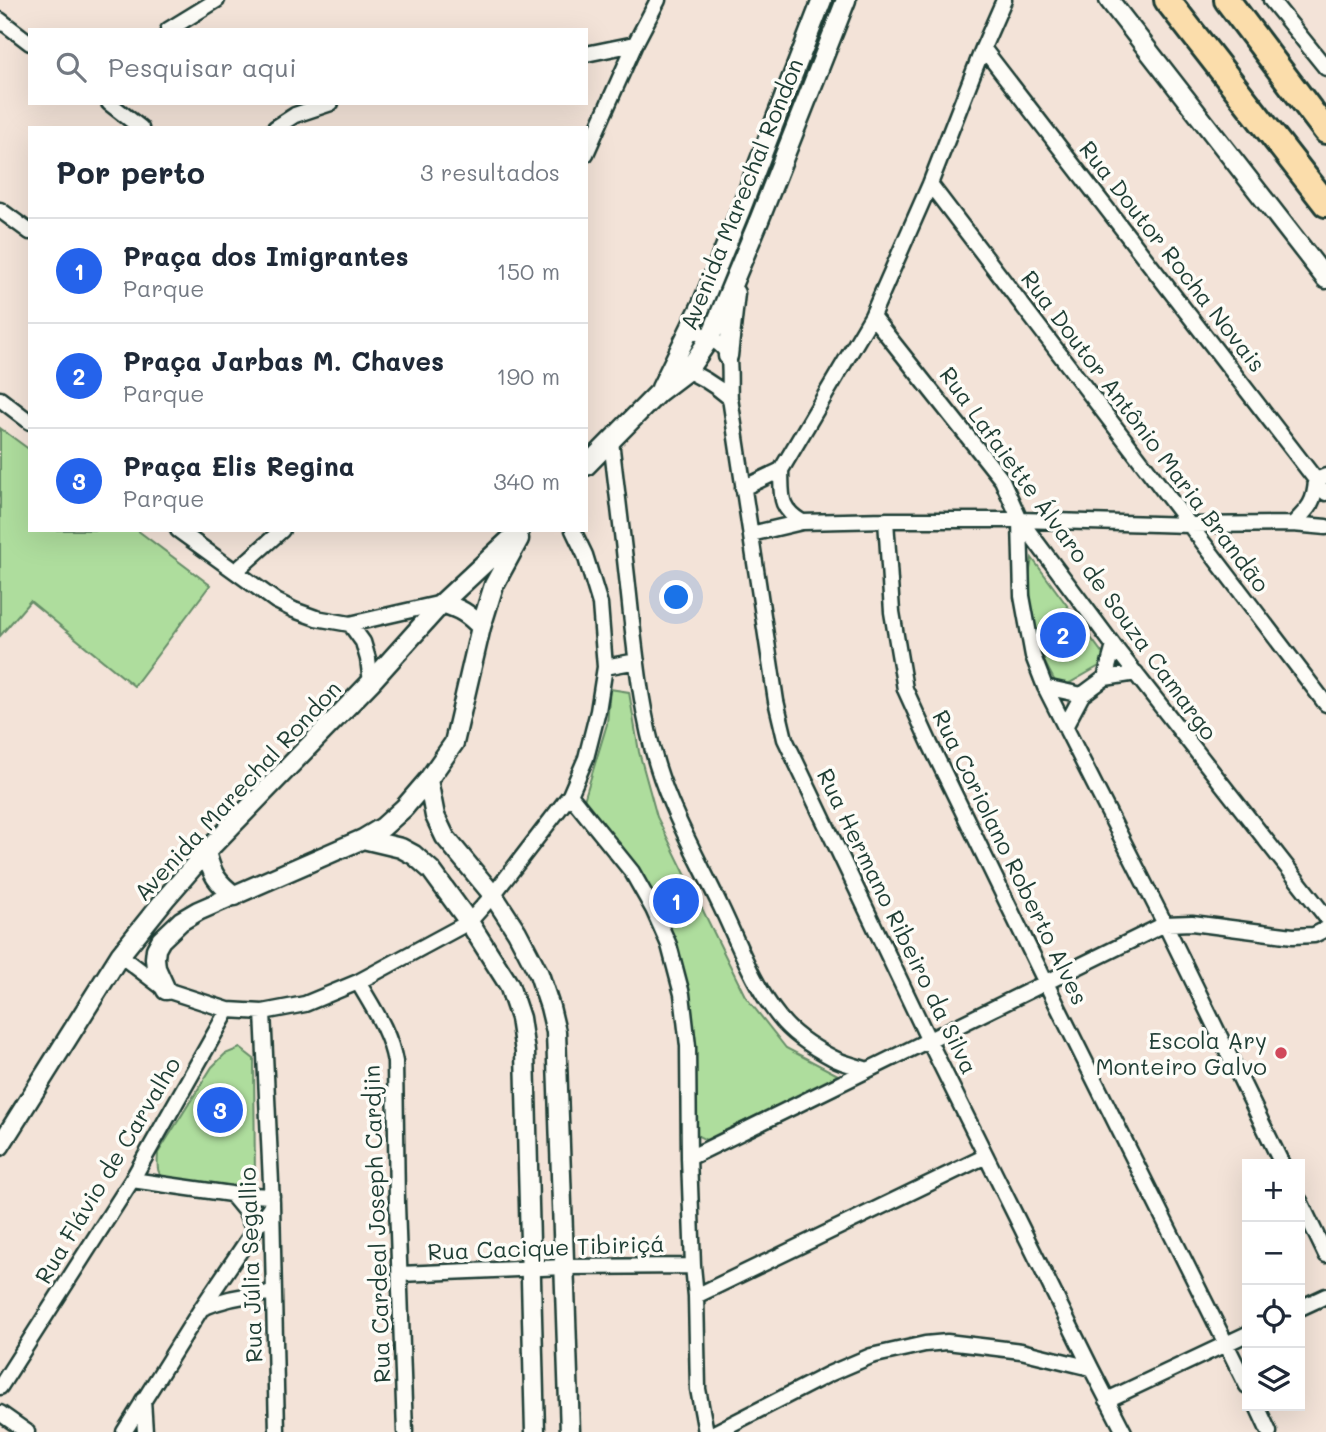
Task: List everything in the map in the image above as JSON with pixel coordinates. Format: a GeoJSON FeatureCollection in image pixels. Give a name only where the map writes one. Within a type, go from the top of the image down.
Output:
{"type":"FeatureCollection","features":[{"type":"Feature","properties":{"kind":"highway"},"geometry":{"type":"LineString","coordinates":[[1167,0],[1326,204]]}},
{"type":"Feature","properties":{"kind":"highway"},"geometry":{"type":"LineString","coordinates":[[1227,0],[1326,131]]}},
{"type":"Feature","properties":{"kind":"street"},"geometry":{"type":"LineString","coordinates":[[171,28],[217,0]]}},
{"type":"Feature","properties":{"kind":"street"},"geometry":{"type":"LineString","coordinates":[[588,150],[657,0]]}},
{"type":"Feature","properties":{"kind":"street","name":"Avenida Marechal Rondon"},"geometry":{"type":"LineString","coordinates":[[681,368],[691,330],[822,0]]}},
{"type":"Feature","properties":{"kind":"street","name":"Avenida Marechal Rondon"},"geometry":{"type":"LineString","coordinates":[[588,464],[710,338],[761,218],[846,0]]}},
{"type":"Feature","properties":{"kind":"street"},"geometry":{"type":"LineString","coordinates":[[802,523],[789,514],[782,500],[781,470],[872,316],[930,184],[1004,0]]}},
{"type":"Feature","properties":{"kind":"street"},"geometry":{"type":"LineString","coordinates":[[1109,0],[1326,279]]}},
{"type":"Feature","properties":{"kind":"street"},"geometry":{"type":"LineString","coordinates":[[1271,0],[1326,68]]}},
{"type":"Feature","properties":{"kind":"street"},"geometry":{"type":"LineString","coordinates":[[0,20],[28,41]]}},
{"type":"Feature","properties":{"kind":"street"},"geometry":{"type":"LineString","coordinates":[[812,27],[833,34]]}},
{"type":"Feature","properties":{"kind":"street"},"geometry":{"type":"LineString","coordinates":[[588,54],[635,44]]}},
{"type":"Feature","properties":{"kind":"street","name":"Rua Doutor Rocha Novais"},"geometry":{"type":"LineString","coordinates":[[983,48],[1321,478],[1326,494]]}},
{"type":"Feature","properties":{"kind":"street"},"geometry":{"type":"LineString","coordinates":[[112,105],[138,126]]}},
{"type":"Feature","properties":{"kind":"street"},"geometry":{"type":"LineString","coordinates":[[278,126],[295,115],[325,105]]}},
{"type":"Feature","properties":{"kind":"street","name":"Rua Doutor Antônio Maria Brandão"},"geometry":{"type":"LineString","coordinates":[[930,184],[1326,704]]}},
{"type":"Feature","properties":{"kind":"street"},"geometry":{"type":"LineString","coordinates":[[0,210],[28,231]]}},
{"type":"Feature","properties":{"kind":"street"},"geometry":{"type":"LineString","coordinates":[[740,212],[761,218]]}},
{"type":"Feature","properties":{"kind":"street"},"geometry":{"type":"LineString","coordinates":[[728,356],[737,274]]}},
{"type":"Feature","properties":{"kind":"street","name":"Rua Lafaiette Álvaro de Souza Camargo"},"geometry":{"type":"LineString","coordinates":[[872,316],[1002,480],[1020,520],[1114,646],[1326,917]]}},
{"type":"Feature","properties":{"kind":"street"},"geometry":{"type":"LineString","coordinates":[[691,330],[710,338],[728,356]]}},
{"type":"Feature","properties":{"kind":"street","name":"Rua Hermano Ribeiro da Silva"},"geometry":{"type":"LineString","coordinates":[[728,356],[730,398],[743,488],[776,701],[785,739],[929,1041],[1124,1432]]}},
{"type":"Feature","properties":{"kind":"street"},"geometry":{"type":"LineString","coordinates":[[681,368],[714,384],[730,398]]}},
{"type":"Feature","properties":{"kind":"street"},"geometry":{"type":"LineString","coordinates":[[0,399],[28,420]]}},
{"type":"Feature","properties":{"kind":"street"},"geometry":{"type":"LineString","coordinates":[[611,441],[646,725],[657,766],[671,802],[693,854],[763,993],[779,1018],[805,1041],[835,1059],[868,1070]]}},
{"type":"Feature","properties":{"kind":"street"},"geometry":{"type":"LineString","coordinates":[[743,488],[781,470]]}},
{"type":"Feature","properties":{"kind":"street"},"geometry":{"type":"LineString","coordinates":[[1293,524],[1309,508],[1321,478]]}},
{"type":"Feature","properties":{"kind":"street"},"geometry":{"type":"LineString","coordinates":[[751,534],[802,523],[886,520],[1293,524],[1326,527]]}},
{"type":"Feature","properties":{"kind":"street","name":"Rua Coriolano Roberto Alves"},"geometry":{"type":"LineString","coordinates":[[886,520],[892,612],[905,689],[1046,983],[1242,1375]]}},
{"type":"Feature","properties":{"kind":"street"},"geometry":{"type":"LineString","coordinates":[[1020,520],[1022,596],[1033,656],[1045,687],[1280,1159]]}},
{"type":"Feature","properties":{"kind":"street"},"geometry":{"type":"LineString","coordinates":[[181,532],[276,601],[316,618],[350,624],[442,603],[460,609],[481,627]]}},
{"type":"Feature","properties":{"kind":"street"},"geometry":{"type":"LineString","coordinates":[[236,571],[280,532]]}},
{"type":"Feature","properties":{"kind":"street","name":"Avenida Marechal Rondon"},"geometry":{"type":"LineString","coordinates":[[0,1146],[124,950],[206,852],[371,682],[442,603],[520,532]]}},
{"type":"Feature","properties":{"kind":"street"},"geometry":{"type":"LineString","coordinates":[[166,990],[156,968],[156,950],[161,940],[181,921],[198,911],[363,839],[383,827],[404,808],[428,780],[454,743],[481,627],[494,584],[521,532]]}},
{"type":"Feature","properties":{"kind":"street"},"geometry":{"type":"LineString","coordinates":[[124,950],[136,967],[166,990],[228,1010],[263,1012],[305,1004],[358,982],[469,922],[570,795],[586,758],[598,711],[605,667],[600,604],[585,555],[574,532]]}},
{"type":"Feature","properties":{"kind":"street"},"geometry":{"type":"LineString","coordinates":[[350,624],[363,642],[371,682]]}},
{"type":"Feature","properties":{"kind":"street"},"geometry":{"type":"LineString","coordinates":[[1105,678],[1114,646]]}},
{"type":"Feature","properties":{"kind":"street"},"geometry":{"type":"LineString","coordinates":[[605,667],[636,661]]}},
{"type":"Feature","properties":{"kind":"street"},"geometry":{"type":"LineString","coordinates":[[1065,727],[1082,695],[1105,678],[1136,673]]}},
{"type":"Feature","properties":{"kind":"street"},"geometry":{"type":"LineString","coordinates":[[1045,687],[1082,695]]}},
{"type":"Feature","properties":{"kind":"street"},"geometry":{"type":"LineString","coordinates":[[428,780],[435,816],[445,837],[492,894],[517,932],[539,974],[556,1032],[570,1432]]}},
{"type":"Feature","properties":{"kind":"street"},"geometry":{"type":"LineString","coordinates":[[570,795],[632,872],[653,909],[669,945],[682,994],[688,1046],[689,1158],[698,1389],[706,1432]]}},
{"type":"Feature","properties":{"kind":"street"},"geometry":{"type":"LineString","coordinates":[[363,839],[401,848],[431,870],[469,922],[509,985],[520,1018],[525,1052],[534,1432]]}},
{"type":"Feature","properties":{"kind":"street"},"geometry":{"type":"LineString","coordinates":[[206,852],[212,873],[222,886],[235,896]]}},
{"type":"Feature","properties":{"kind":"street"},"geometry":{"type":"LineString","coordinates":[[689,1158],[1165,924],[1192,923],[1293,936],[1314,935],[1326,929]]}},
{"type":"Feature","properties":{"kind":"street","name":"Rua Cardeal Joseph Cardjin"},"geometry":{"type":"LineString","coordinates":[[358,982],[386,1031],[395,1062],[405,1432]]}},
{"type":"Feature","properties":{"kind":"street","name":"Rua Flávio de Carvalho"},"geometry":{"type":"LineString","coordinates":[[0,1387],[132,1180],[228,1010]]}},
{"type":"Feature","properties":{"kind":"street","name":"Rua Júlia Segallio"},"geometry":{"type":"LineString","coordinates":[[263,1012],[272,1200],[277,1432]]}},
{"type":"Feature","properties":{"kind":"street"},"geometry":{"type":"LineString","coordinates":[[696,1296],[986,1156]]}},
{"type":"Feature","properties":{"kind":"street"},"geometry":{"type":"LineString","coordinates":[[124,1432],[272,1200],[132,1180]]}},
{"type":"Feature","properties":{"kind":"street"},"geometry":{"type":"LineString","coordinates":[[231,1194],[245,1211],[254,1230]]}},
{"type":"Feature","properties":{"kind":"street"},"geometry":{"type":"LineString","coordinates":[[1305,1211],[1326,1255]]}},
{"type":"Feature","properties":{"kind":"street","name":"Rua Cacique Tibiriçá"},"geometry":{"type":"LineString","coordinates":[[400,1274],[565,1267],[693,1266]]}},
{"type":"Feature","properties":{"kind":"street"},"geometry":{"type":"LineString","coordinates":[[201,1309],[234,1297],[274,1293]]}},
{"type":"Feature","properties":{"kind":"street"},"geometry":{"type":"LineString","coordinates":[[1305,1306],[1326,1296]]}},
{"type":"Feature","properties":{"kind":"street"},"geometry":{"type":"LineString","coordinates":[[1107,1400],[1242,1336]]}},
{"type":"Feature","properties":{"kind":"street"},"geometry":{"type":"LineString","coordinates":[[716,1432],[860,1360],[925,1344],[947,1342],[1021,1351],[1091,1368]]}},
{"type":"Feature","properties":{"kind":"street"},"geometry":{"type":"LineString","coordinates":[[143,1400],[145,1432]]}},
{"type":"Feature","properties":{"kind":"street"},"geometry":{"type":"LineString","coordinates":[[1259,1411],[1269,1432]]}},
{"type":"Feature","properties":{"kind":"street"},"geometry":{"type":"LineString","coordinates":[[0,1413],[27,1432]]}},
{"type":"Feature","properties":{"kind":"green space"},"geometry":{"type":"Polygon","coordinates":[[[0,428],[28,449],[28,532],[140,532],[210,585],[134,686],[30,601],[0,636],[0,428]]]}},
{"type":"Feature","properties":{"kind":"green space"},"geometry":{"type":"Polygon","coordinates":[[[1032,558],[1108,661],[1059,689],[1045,663],[1031,609],[1029,575],[1032,558]]]}},
{"type":"Feature","properties":{"kind":"green space"},"geometry":{"type":"Polygon","coordinates":[[[610,689],[629,692],[639,752],[657,817],[745,996],[786,1048],[838,1075],[706,1140],[696,1135],[696,1068],[692,1010],[681,965],[666,924],[582,807],[607,724],[610,689]]]}},
{"type":"Feature","properties":{"kind":"green space"},"geometry":{"type":"Polygon","coordinates":[[[240,1048],[254,1059],[255,1184],[244,1193],[168,1183],[158,1170],[158,1153],[212,1067],[225,1054],[240,1048]]]}},
{"type":"Feature","properties":{"kind":"place","name":"Praça Jarbas M. Chaves"},"geometry":{"type":"Point","coordinates":[1063,635]}},
{"type":"Feature","properties":{"kind":"place","name":"Praça dos Imigrantes"},"geometry":{"type":"Point","coordinates":[676,901]}},
{"type":"Feature","properties":{"kind":"place","name":"Escola Ary Monteiro Galvo"},"geometry":{"type":"Point","coordinates":[1281,1053]}},
{"type":"Feature","properties":{"kind":"place","name":"Praça Elis Regina"},"geometry":{"type":"Point","coordinates":[220,1110]}}]}
